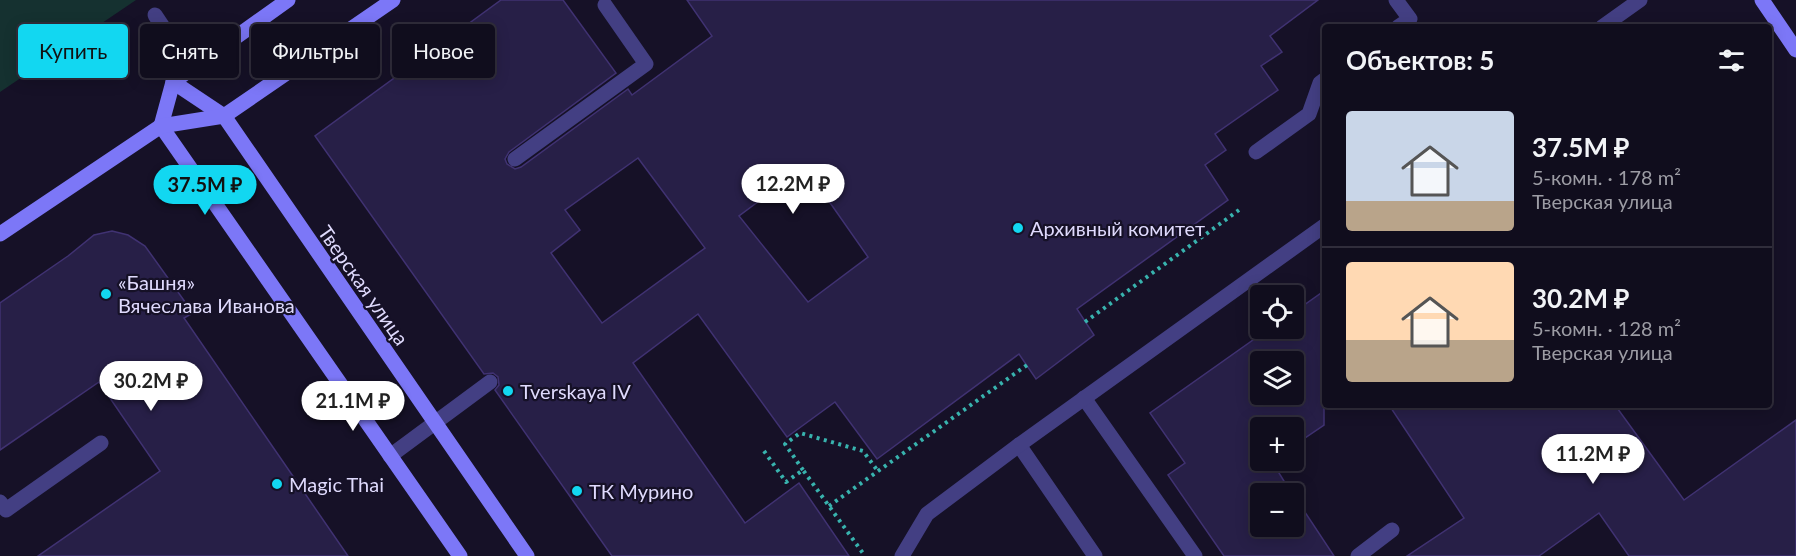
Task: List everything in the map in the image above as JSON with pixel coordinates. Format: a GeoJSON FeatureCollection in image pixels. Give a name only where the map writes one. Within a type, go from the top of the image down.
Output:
{"type":"FeatureCollection","features":[{"type":"Feature","properties":{"kind":"street"},"geometry":{"type":"LineString","coordinates":[[239,35],[288,0]]}},
{"type":"Feature","properties":{"kind":"street"},"geometry":{"type":"LineString","coordinates":[[0,234],[161,126],[224,116],[393,0]]}},
{"type":"Feature","properties":{"kind":"street"},"geometry":{"type":"LineString","coordinates":[[1762,0],[1796,50]]}},
{"type":"Feature","properties":{"kind":"street"},"geometry":{"type":"LineString","coordinates":[[161,126],[173,82],[179,78]]}},
{"type":"Feature","properties":{"kind":"street","name":"Тверская улица"},"geometry":{"type":"LineString","coordinates":[[173,82],[224,116],[527,556]]}},
{"type":"Feature","properties":{"kind":"street"},"geometry":{"type":"LineString","coordinates":[[161,126],[460,556]]}},
{"type":"Feature","properties":{"kind":"lane"},"geometry":{"type":"LineString","coordinates":[[1396,0],[1410,19],[1402,24]]}},
{"type":"Feature","properties":{"kind":"lane"},"geometry":{"type":"LineString","coordinates":[[1606,24],[1640,0]]}},
{"type":"Feature","properties":{"kind":"lane"},"geometry":{"type":"LineString","coordinates":[[515,159],[646,64],[604,5]]}},
{"type":"Feature","properties":{"kind":"lane"},"geometry":{"type":"LineString","coordinates":[[155,15],[161,24]]}},
{"type":"Feature","properties":{"kind":"lane"},"geometry":{"type":"LineString","coordinates":[[1256,152],[1309,114],[1322,82]]}},
{"type":"Feature","properties":{"kind":"lane"},"geometry":{"type":"LineString","coordinates":[[902,556],[927,514],[1019,445],[1322,227]]}},
{"type":"Feature","properties":{"kind":"lane"},"geometry":{"type":"LineString","coordinates":[[390,456],[490,382]]}},
{"type":"Feature","properties":{"kind":"lane"},"geometry":{"type":"LineString","coordinates":[[1084,398],[1195,556]]}},
{"type":"Feature","properties":{"kind":"lane"},"geometry":{"type":"LineString","coordinates":[[0,502],[6,510],[101,443]]}},
{"type":"Feature","properties":{"kind":"lane"},"geometry":{"type":"LineString","coordinates":[[1019,445],[1095,556]]}},
{"type":"Feature","properties":{"kind":"lane"},"geometry":{"type":"LineString","coordinates":[[1358,556],[1392,530]]}},
{"type":"Feature","properties":{"kind":"path"},"geometry":{"type":"LineString","coordinates":[[1085,322],[1239,210]]}},
{"type":"Feature","properties":{"kind":"path"},"geometry":{"type":"LineString","coordinates":[[830,506],[1027,365]]}},
{"type":"Feature","properties":{"kind":"path"},"geometry":{"type":"LineString","coordinates":[[865,556],[785,444],[800,433],[863,451],[877,471]]}},
{"type":"Feature","properties":{"kind":"path"},"geometry":{"type":"LineString","coordinates":[[764,451],[786,482],[803,470]]}},
{"type":"Feature","properties":{"kind":"green space"},"geometry":{"type":"Polygon","coordinates":[[[0,0],[136,0],[101,24],[18,24],[18,78],[21,78],[0,92],[0,0]]]}},
{"type":"Feature","properties":{"kind":"building"},"geometry":{"type":"Polygon","coordinates":[[[501,0],[563,0],[616,73],[509,152],[505,159],[507,164],[515,169],[521,167],[628,89],[632,95],[712,36],[687,0],[1318,0],[1270,36],[1282,52],[1261,66],[1278,90],[1215,134],[1226,150],[1205,165],[1228,200],[1077,309],[1094,335],[1036,379],[1019,354],[877,459],[835,402],[787,437],[698,314],[633,363],[745,523],[799,483],[849,556],[612,556],[495,390],[499,385],[498,377],[493,373],[484,374],[315,136],[394,78],[495,78],[495,24],[468,24],[501,0]],[[638,158],[565,210],[580,230],[551,253],[602,323],[705,248],[638,158]],[[805,167],[739,216],[808,302],[868,257],[805,167]]]}},
{"type":"Feature","properties":{"kind":"building"},"geometry":{"type":"Polygon","coordinates":[[[112,231],[128,235],[145,246],[193,313],[184,318],[348,556],[38,556],[160,471],[99,382],[0,450],[0,303],[94,235],[112,231]]]}},
{"type":"Feature","properties":{"kind":"building"},"geometry":{"type":"Polygon","coordinates":[[[1322,292],[1324,425],[1304,439],[1304,417],[1250,417],[1250,471],[1278,471],[1285,483],[1250,483],[1250,537],[1304,537],[1304,511],[1334,556],[1224,556],[1168,475],[1185,463],[1150,413],[1254,339],[1304,339],[1304,305],[1322,292]]]}},
{"type":"Feature","properties":{"kind":"building"},"geometry":{"type":"Polygon","coordinates":[[[1391,408],[1617,408],[1684,500],[1796,420],[1796,556],[1629,556],[1599,513],[1539,556],[1407,556],[1464,518],[1391,408]]]}},
{"type":"Feature","properties":{"kind":"place","name":"Архивный комитет"},"geometry":{"type":"Point","coordinates":[1018,228]}},
{"type":"Feature","properties":{"kind":"place","name":"«Башня» Вячеслава Иванова"},"geometry":{"type":"Point","coordinates":[106,294]}},
{"type":"Feature","properties":{"kind":"place","name":"Tverskaya IV"},"geometry":{"type":"Point","coordinates":[508,391]}},
{"type":"Feature","properties":{"kind":"place","name":"Magic Thai"},"geometry":{"type":"Point","coordinates":[277,484]}},
{"type":"Feature","properties":{"kind":"place","name":"ТК Мурино"},"geometry":{"type":"Point","coordinates":[577,491]}}]}
